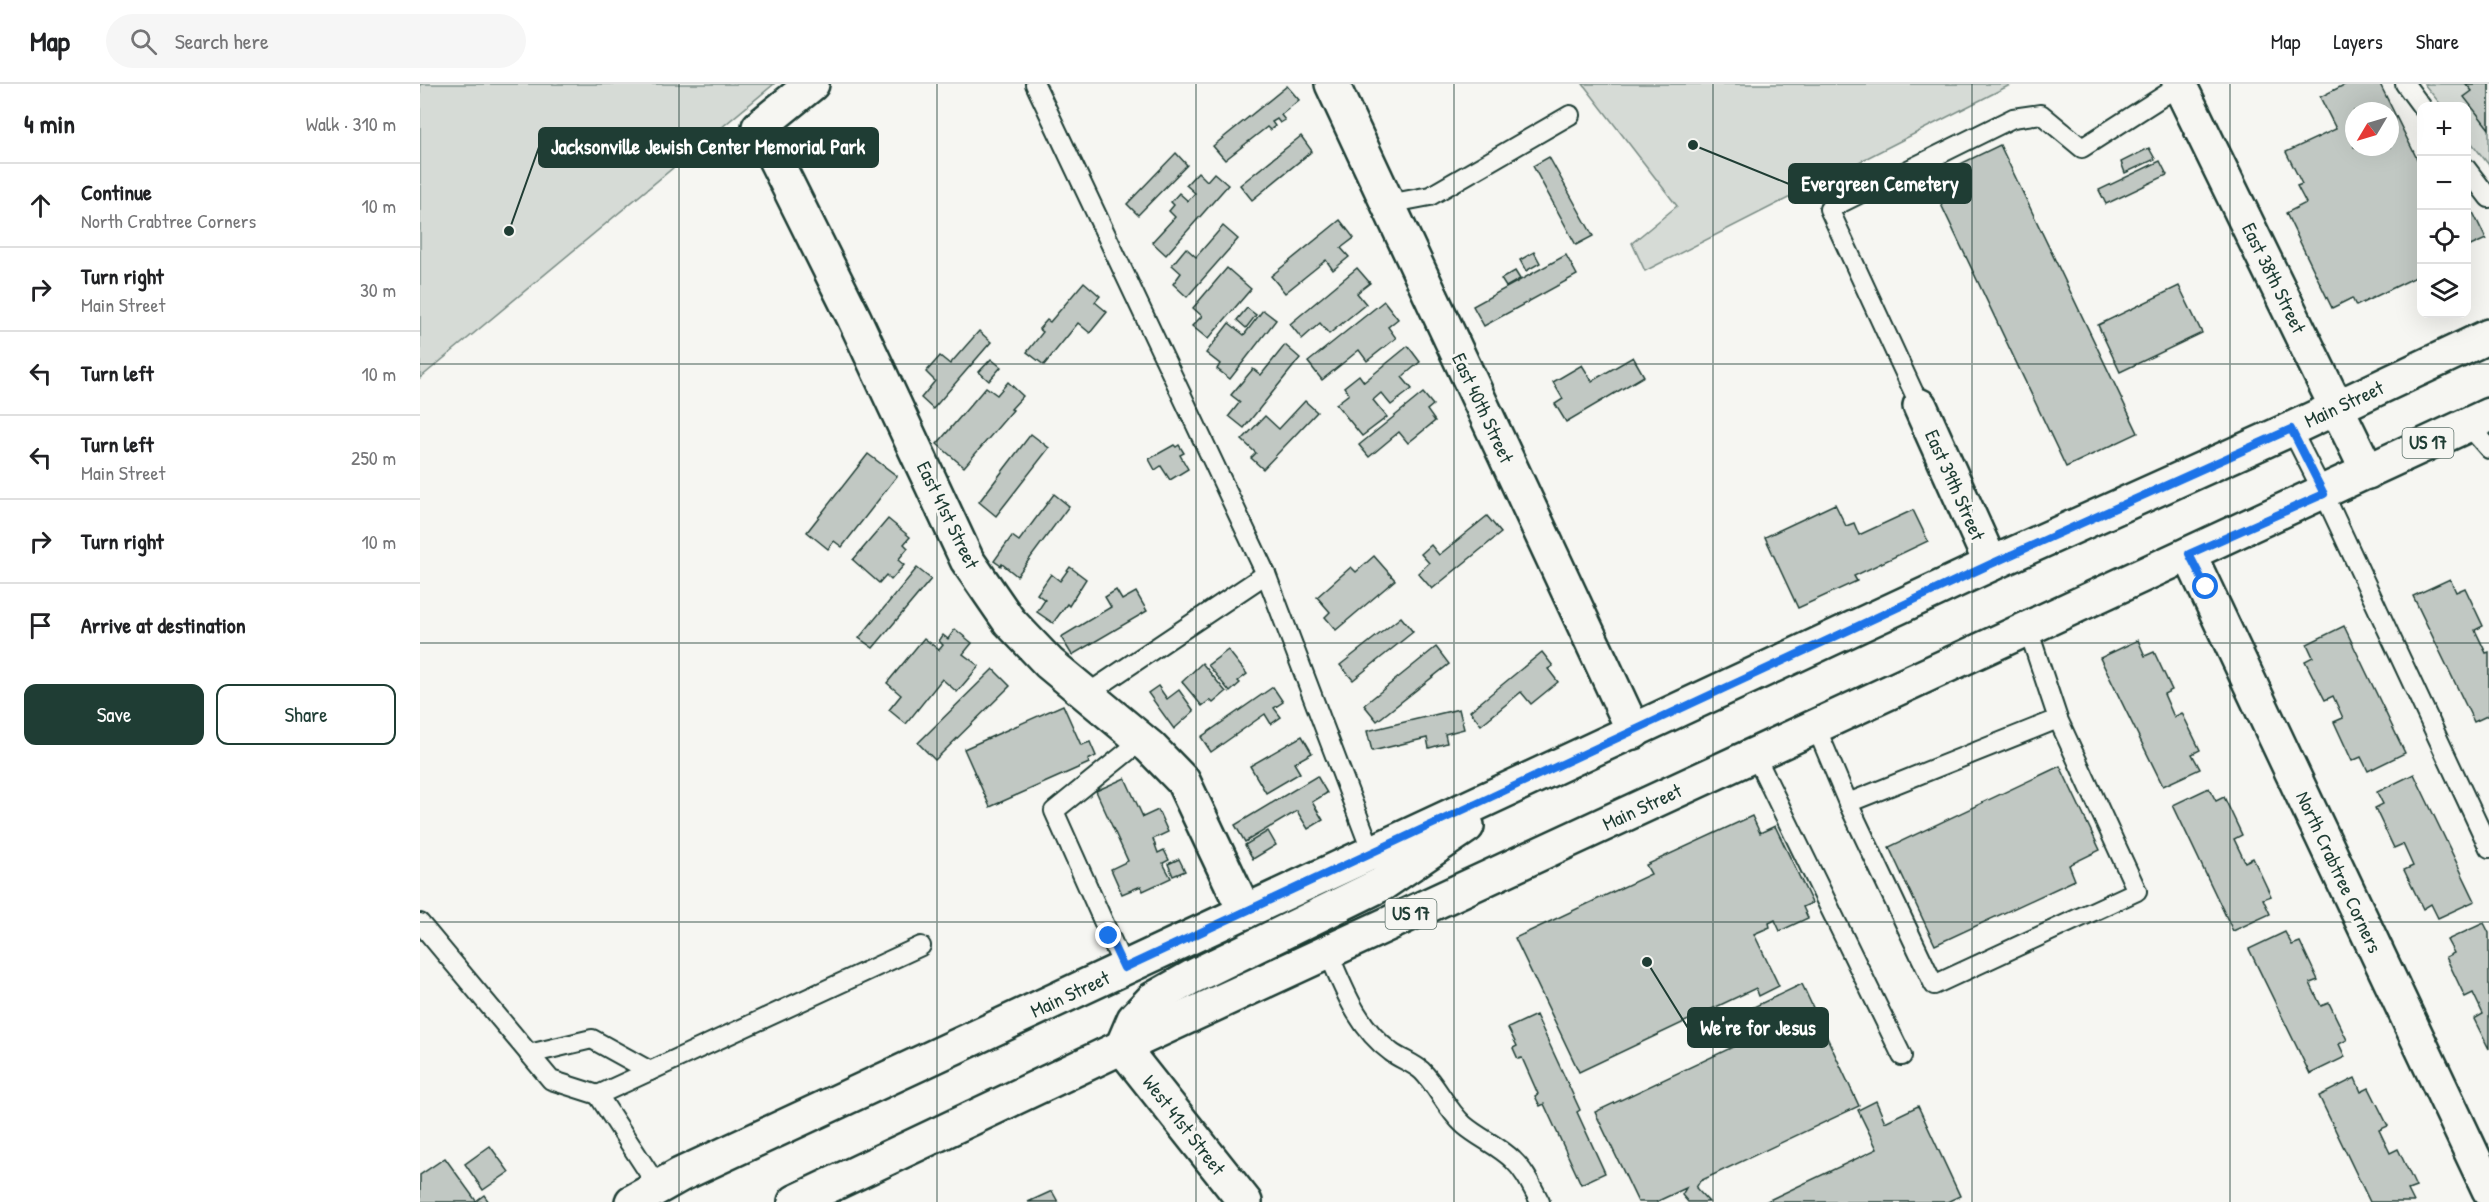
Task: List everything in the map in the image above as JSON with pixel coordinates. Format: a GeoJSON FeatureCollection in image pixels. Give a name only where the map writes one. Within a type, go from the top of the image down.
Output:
{"type":"FeatureCollection","features":[{"type":"Feature","properties":{"kind":"main road","name":"East 41st Street"},"geometry":{"type":"LineString","coordinates":[[812,84],[759,128],[854,318],[967,560],[1009,621],[1049,663],[1142,740],[1183,781],[1245,912]]}},
{"type":"Feature","properties":{"kind":"main road","name":"East 40th Street"},"geometry":{"type":"LineString","coordinates":[[1332,84],[1634,732]]}},
{"type":"Feature","properties":{"kind":"main road","name":"East 38th Street"},"geometry":{"type":"LineString","coordinates":[[2180,84],[2368,472]]}},
{"type":"Feature","properties":{"kind":"main road","name":"Main Street"},"geometry":{"type":"LineString","coordinates":[[645,1195],[690,1170],[1991,564],[2291,429],[2489,336]]}},
{"type":"Feature","properties":{"kind":"main road","name":"East 39th Street"},"geometry":{"type":"LineString","coordinates":[[1920,406],[1991,564]]}},
{"type":"Feature","properties":{"kind":"main road","name":"Main Street"},"geometry":{"type":"LineString","coordinates":[[795,1202],[1122,1047],[2368,472],[2482,430]]}},
{"type":"Feature","properties":{"kind":"main road","name":"North Crabtree Corners"},"geometry":{"type":"LineString","coordinates":[[2189,554],[2489,1190]]}},
{"type":"Feature","properties":{"kind":"main road"},"geometry":{"type":"LineString","coordinates":[[1122,1047],[1134,1019],[1153,999],[1192,977],[1382,884],[1543,774]]}},
{"type":"Feature","properties":{"kind":"main road","name":"West 41st Street"},"geometry":{"type":"LineString","coordinates":[[1122,1047],[1245,1202]]}},
{"type":"Feature","properties":{"kind":"lane"},"geometry":{"type":"LineString","coordinates":[[1035,84],[1266,574],[1372,853]]}},
{"type":"Feature","properties":{"kind":"lane"},"geometry":{"type":"LineString","coordinates":[[1920,406],[1829,209],[2013,118],[2041,114],[2082,148],[2180,84]]}},
{"type":"Feature","properties":{"kind":"lane"},"geometry":{"type":"LineString","coordinates":[[2404,84],[2417,102]]}},
{"type":"Feature","properties":{"kind":"lane"},"geometry":{"type":"LineString","coordinates":[[1388,204],[1430,196],[1570,115]]}},
{"type":"Feature","properties":{"kind":"lane"},"geometry":{"type":"LineString","coordinates":[[2471,175],[2489,198]]}},
{"type":"Feature","properties":{"kind":"lane"},"geometry":{"type":"LineString","coordinates":[[2291,429],[2324,494],[2489,848]]}},
{"type":"Feature","properties":{"kind":"lane"},"geometry":{"type":"LineString","coordinates":[[1087,694],[1266,574]]}},
{"type":"Feature","properties":{"kind":"lane"},"geometry":{"type":"LineString","coordinates":[[1816,727],[1848,803],[1934,985],[2137,891],[2058,719],[2028,629]]}},
{"type":"Feature","properties":{"kind":"lane"},"geometry":{"type":"LineString","coordinates":[[1848,803],[2058,719]]}},
{"type":"Feature","properties":{"kind":"lane"},"geometry":{"type":"LineString","coordinates":[[1124,968],[1054,811],[1142,740]]}},
{"type":"Feature","properties":{"kind":"lane"},"geometry":{"type":"LineString","coordinates":[[1755,755],[1902,1056]]}},
{"type":"Feature","properties":{"kind":"lane"},"geometry":{"type":"LineString","coordinates":[[420,923],[551,1080],[598,1095],[921,946]]}},
{"type":"Feature","properties":{"kind":"lane"},"geometry":{"type":"LineString","coordinates":[[1328,952],[1350,1003],[1372,1035],[1390,1051],[1420,1070],[1464,1126],[1512,1159],[1528,1179],[1540,1202]]}},
{"type":"Feature","properties":{"kind":"lane"},"geometry":{"type":"LineString","coordinates":[[529,1054],[592,1039],[650,1071]]}},
{"type":"Feature","properties":{"kind":"lane"},"geometry":{"type":"LineString","coordinates":[[598,1095],[645,1195]]}},
{"type":"Feature","properties":{"kind":"shaded area"},"geometry":{"type":"Polygon","coordinates":[[[420,84],[774,84],[420,378],[420,84]]]}},
{"type":"Feature","properties":{"kind":"shaded area"},"geometry":{"type":"Polygon","coordinates":[[[1583,84],[2012,84],[1645,271],[1632,243],[1677,206],[1583,84]]]}},
{"type":"Feature","properties":{"kind":"shaded area"},"geometry":{"type":"Polygon","coordinates":[[[2424,84],[2489,84],[2489,165],[2471,142],[2471,102],[2439,102],[2424,84]]]}},
{"type":"Feature","properties":{"kind":"building"},"geometry":{"type":"Polygon","coordinates":[[[2346,84],[2380,84],[2389,102],[2345,102],[2345,156],[2399,156],[2399,122],[2417,159],[2417,276],[2356,306],[2352,298],[2332,308],[2286,213],[2306,203],[2297,186],[2302,184],[2286,152],[2336,129],[2320,97],[2346,84]]]}},
{"type":"Feature","properties":{"kind":"building"},"geometry":{"type":"Polygon","coordinates":[[[2466,84],[2489,84],[2489,129],[2471,106],[2471,102],[2464,97],[2472,91],[2466,84]]]}},
{"type":"Feature","properties":{"kind":"building"},"geometry":{"type":"Polygon","coordinates":[[[1287,86],[1299,100],[1281,115],[1285,120],[1280,123],[1277,119],[1272,122],[1275,126],[1270,130],[1267,127],[1225,160],[1213,146],[1287,86]]]}},
{"type":"Feature","properties":{"kind":"building"},"geometry":{"type":"Polygon","coordinates":[[[1301,136],[1312,151],[1252,200],[1240,185],[1301,136]]]}},
{"type":"Feature","properties":{"kind":"building"},"geometry":{"type":"Polygon","coordinates":[[[2000,145],[2138,433],[2066,467],[1929,179],[2000,145]]]}},
{"type":"Feature","properties":{"kind":"building"},"geometry":{"type":"Polygon","coordinates":[[[2149,148],[2155,159],[2125,173],[2121,162],[2149,148]]]}},
{"type":"Feature","properties":{"kind":"building"},"geometry":{"type":"Polygon","coordinates":[[[1176,153],[1187,165],[1138,215],[1127,204],[1176,153]]]}},
{"type":"Feature","properties":{"kind":"building"},"geometry":{"type":"Polygon","coordinates":[[[1549,157],[1593,236],[1576,245],[1533,166],[1549,157]]]}},
{"type":"Feature","properties":{"kind":"building"},"geometry":{"type":"Polygon","coordinates":[[[2160,161],[2167,175],[2106,204],[2099,190],[2160,161]]]}},
{"type":"Feature","properties":{"kind":"building"},"geometry":{"type":"Polygon","coordinates":[[[1198,172],[1207,181],[1214,173],[1228,185],[1166,255],[1152,242],[1175,217],[1169,211],[1174,205],[1171,202],[1179,193],[1188,201],[1195,193],[1186,185],[1198,172]]]}},
{"type":"Feature","properties":{"kind":"building"},"geometry":{"type":"Polygon","coordinates":[[[2471,208],[2486,239],[2471,246],[2471,208]]]}},
{"type":"Feature","properties":{"kind":"building"},"geometry":{"type":"Polygon","coordinates":[[[1340,220],[1354,238],[1341,248],[1349,257],[1333,270],[1326,260],[1285,293],[1271,276],[1340,220]]]}},
{"type":"Feature","properties":{"kind":"building"},"geometry":{"type":"Polygon","coordinates":[[[1223,226],[1238,239],[1187,297],[1173,284],[1181,273],[1172,265],[1186,248],[1196,257],[1223,226]]]}},
{"type":"Feature","properties":{"kind":"building"},"geometry":{"type":"Polygon","coordinates":[[[1534,252],[1540,263],[1526,271],[1520,260],[1534,252]]]}},
{"type":"Feature","properties":{"kind":"building"},"geometry":{"type":"Polygon","coordinates":[[[1566,255],[1577,275],[1484,326],[1473,306],[1566,255]]]}},
{"type":"Feature","properties":{"kind":"building"},"geometry":{"type":"Polygon","coordinates":[[[1227,268],[1251,289],[1208,339],[1192,326],[1202,316],[1193,308],[1227,268]]]}},
{"type":"Feature","properties":{"kind":"building"},"geometry":{"type":"Polygon","coordinates":[[[1357,268],[1370,283],[1357,293],[1366,304],[1329,334],[1320,323],[1302,339],[1290,324],[1357,268]]]}},
{"type":"Feature","properties":{"kind":"building"},"geometry":{"type":"Polygon","coordinates":[[[1515,271],[1520,279],[1506,287],[1501,279],[1515,271]]]}},
{"type":"Feature","properties":{"kind":"building"},"geometry":{"type":"Polygon","coordinates":[[[1084,282],[1100,296],[1095,302],[1107,312],[1090,333],[1078,323],[1044,365],[1027,352],[1043,332],[1039,329],[1047,320],[1050,322],[1084,282]]]}},
{"type":"Feature","properties":{"kind":"building"},"geometry":{"type":"Polygon","coordinates":[[[2179,286],[2202,333],[2120,372],[2098,325],[2179,286]]]}},
{"type":"Feature","properties":{"kind":"building"},"geometry":{"type":"Polygon","coordinates":[[[1384,301],[1398,319],[1388,327],[1396,338],[1367,361],[1359,350],[1322,380],[1308,362],[1384,301]]]}},
{"type":"Feature","properties":{"kind":"building"},"geometry":{"type":"Polygon","coordinates":[[[1247,308],[1256,315],[1246,328],[1237,320],[1247,308]]]}},
{"type":"Feature","properties":{"kind":"building"},"geometry":{"type":"Polygon","coordinates":[[[1263,310],[1276,320],[1230,379],[1217,369],[1220,364],[1206,353],[1229,323],[1244,335],[1263,310]]]}},
{"type":"Feature","properties":{"kind":"building"},"geometry":{"type":"Polygon","coordinates":[[[979,331],[991,342],[933,409],[921,398],[935,381],[926,372],[940,356],[950,364],[979,331]]]}},
{"type":"Feature","properties":{"kind":"building"},"geometry":{"type":"Polygon","coordinates":[[[1285,345],[1300,358],[1244,428],[1229,416],[1240,402],[1231,395],[1253,369],[1261,375],[1285,345]]]}},
{"type":"Feature","properties":{"kind":"building"},"geometry":{"type":"Polygon","coordinates":[[[1408,346],[1420,362],[1402,377],[1412,389],[1391,405],[1381,393],[1373,400],[1387,417],[1362,436],[1336,404],[1349,394],[1344,387],[1359,375],[1364,382],[1408,346]]]}},
{"type":"Feature","properties":{"kind":"building"},"geometry":{"type":"Polygon","coordinates":[[[1633,357],[1644,376],[1566,422],[1555,404],[1563,399],[1553,382],[1582,365],[1592,381],[1633,357]]]}},
{"type":"Feature","properties":{"kind":"building"},"geometry":{"type":"Polygon","coordinates":[[[991,359],[1001,367],[989,381],[979,372],[991,359]]]}},
{"type":"Feature","properties":{"kind":"building"},"geometry":{"type":"Polygon","coordinates":[[[1008,382],[1023,396],[964,467],[937,444],[986,387],[997,395],[1008,382]]]}},
{"type":"Feature","properties":{"kind":"building"},"geometry":{"type":"Polygon","coordinates":[[[1423,393],[1433,405],[1427,410],[1435,421],[1408,443],[1399,432],[1369,457],[1359,445],[1423,393]]]}},
{"type":"Feature","properties":{"kind":"building"},"geometry":{"type":"Polygon","coordinates":[[[1305,401],[1317,412],[1263,469],[1251,458],[1256,453],[1242,440],[1265,416],[1279,429],[1305,401]]]}},
{"type":"Feature","properties":{"kind":"building"},"geometry":{"type":"Polygon","coordinates":[[[1031,434],[1049,448],[996,516],[979,502],[1031,434]]]}},
{"type":"Feature","properties":{"kind":"building"},"geometry":{"type":"Polygon","coordinates":[[[1174,445],[1176,447],[1179,445],[1184,453],[1180,455],[1188,469],[1170,480],[1161,466],[1155,470],[1149,459],[1174,445]]]}},
{"type":"Feature","properties":{"kind":"building"},"geometry":{"type":"Polygon","coordinates":[[[868,454],[897,476],[842,547],[834,541],[828,549],[807,532],[868,454]]]}},
{"type":"Feature","properties":{"kind":"building"},"geometry":{"type":"Polygon","coordinates":[[[1054,494],[1069,506],[1017,576],[1002,564],[1001,566],[994,561],[1012,536],[1019,541],[1054,494]]]}},
{"type":"Feature","properties":{"kind":"building"},"geometry":{"type":"Polygon","coordinates":[[[1835,504],[1846,526],[1854,523],[1859,535],[1913,510],[1928,541],[1854,576],[1857,581],[1798,608],[1765,537],[1835,504]]]}},
{"type":"Feature","properties":{"kind":"building"},"geometry":{"type":"Polygon","coordinates":[[[1487,516],[1501,533],[1432,589],[1418,573],[1429,563],[1421,554],[1431,545],[1439,555],[1487,516]]]}},
{"type":"Feature","properties":{"kind":"building"},"geometry":{"type":"Polygon","coordinates":[[[888,519],[910,537],[904,544],[908,548],[898,560],[904,565],[891,580],[886,575],[879,583],[853,560],[888,519]]]}},
{"type":"Feature","properties":{"kind":"building"},"geometry":{"type":"Polygon","coordinates":[[[1374,556],[1395,580],[1336,630],[1325,617],[1330,612],[1317,597],[1351,567],[1356,572],[1374,556]]]}},
{"type":"Feature","properties":{"kind":"building"},"geometry":{"type":"Polygon","coordinates":[[[1070,567],[1086,579],[1069,606],[1067,604],[1053,623],[1037,612],[1045,600],[1037,594],[1051,574],[1060,581],[1070,567]]]}},
{"type":"Feature","properties":{"kind":"building"},"geometry":{"type":"Polygon","coordinates":[[[917,568],[931,579],[873,648],[859,638],[917,568]]]}},
{"type":"Feature","properties":{"kind":"building"},"geometry":{"type":"Polygon","coordinates":[[[2450,579],[2456,592],[2465,588],[2483,626],[2475,630],[2486,653],[2489,652],[2489,715],[2474,722],[2413,596],[2450,579]]]}},
{"type":"Feature","properties":{"kind":"building"},"geometry":{"type":"Polygon","coordinates":[[[1116,590],[1122,600],[1136,592],[1147,611],[1072,655],[1061,637],[1111,607],[1105,597],[1116,590]]]}},
{"type":"Feature","properties":{"kind":"building"},"geometry":{"type":"Polygon","coordinates":[[[1401,617],[1413,632],[1353,680],[1340,665],[1401,617]]]}},
{"type":"Feature","properties":{"kind":"building"},"geometry":{"type":"Polygon","coordinates":[[[2344,626],[2405,753],[2368,771],[2361,757],[2352,761],[2334,722],[2343,718],[2333,696],[2325,700],[2305,661],[2313,657],[2307,644],[2344,626]]]}},
{"type":"Feature","properties":{"kind":"building"},"geometry":{"type":"Polygon","coordinates":[[[955,629],[972,643],[963,654],[979,666],[957,692],[942,679],[906,724],[889,710],[901,695],[887,683],[924,638],[939,650],[943,645],[939,641],[943,635],[948,639],[955,629]]]}},
{"type":"Feature","properties":{"kind":"building"},"geometry":{"type":"Polygon","coordinates":[[[2138,640],[2145,656],[2154,652],[2172,690],[2164,694],[2174,717],[2182,713],[2200,750],[2192,754],[2200,769],[2163,786],[2100,658],[2138,640]]]}},
{"type":"Feature","properties":{"kind":"building"},"geometry":{"type":"Polygon","coordinates":[[[1436,647],[1449,664],[1377,721],[1364,705],[1436,647]]]}},
{"type":"Feature","properties":{"kind":"building"},"geometry":{"type":"Polygon","coordinates":[[[1228,650],[1247,674],[1230,692],[1208,665],[1228,650]]]}},
{"type":"Feature","properties":{"kind":"building"},"geometry":{"type":"Polygon","coordinates":[[[1542,652],[1553,666],[1548,669],[1558,682],[1531,704],[1521,692],[1481,725],[1470,711],[1542,652]]]}},
{"type":"Feature","properties":{"kind":"building"},"geometry":{"type":"Polygon","coordinates":[[[1202,663],[1226,692],[1213,703],[1210,700],[1202,706],[1182,682],[1202,663]]]}},
{"type":"Feature","properties":{"kind":"building"},"geometry":{"type":"Polygon","coordinates":[[[993,669],[1010,686],[935,760],[918,743],[993,669]]]}},
{"type":"Feature","properties":{"kind":"building"},"geometry":{"type":"Polygon","coordinates":[[[1158,686],[1167,699],[1179,690],[1194,711],[1174,729],[1148,693],[1158,686]]]}},
{"type":"Feature","properties":{"kind":"building"},"geometry":{"type":"Polygon","coordinates":[[[1273,687],[1283,702],[1274,708],[1281,717],[1271,724],[1265,714],[1211,752],[1201,737],[1273,687]]]}},
{"type":"Feature","properties":{"kind":"building"},"geometry":{"type":"Polygon","coordinates":[[[1063,705],[1081,745],[1090,742],[1096,756],[1088,760],[1089,763],[990,807],[964,749],[1063,705]]]}},
{"type":"Feature","properties":{"kind":"building"},"geometry":{"type":"Polygon","coordinates":[[[1459,709],[1464,729],[1445,734],[1447,743],[1429,748],[1427,738],[1372,751],[1367,731],[1459,709]]]}},
{"type":"Feature","properties":{"kind":"building"},"geometry":{"type":"Polygon","coordinates":[[[1302,736],[1312,753],[1294,763],[1300,773],[1266,793],[1250,766],[1302,736]]]}},
{"type":"Feature","properties":{"kind":"building"},"geometry":{"type":"Polygon","coordinates":[[[2060,766],[2100,850],[2069,865],[2075,880],[1935,945],[1889,847],[2060,766]]]}},
{"type":"Feature","properties":{"kind":"building"},"geometry":{"type":"Polygon","coordinates":[[[2414,774],[2475,901],[2438,918],[2431,904],[2423,909],[2404,870],[2413,866],[2403,844],[2394,848],[2375,808],[2383,804],[2377,792],[2414,774]]]}},
{"type":"Feature","properties":{"kind":"building"},"geometry":{"type":"Polygon","coordinates":[[[1317,776],[1327,793],[1312,802],[1323,820],[1308,829],[1297,811],[1245,842],[1235,825],[1317,776]]]}},
{"type":"Feature","properties":{"kind":"building"},"geometry":{"type":"Polygon","coordinates":[[[1125,778],[1143,817],[1158,810],[1168,832],[1153,839],[1158,853],[1164,850],[1169,860],[1163,863],[1171,878],[1143,891],[1141,886],[1122,894],[1111,869],[1128,861],[1096,791],[1125,778]]]}},
{"type":"Feature","properties":{"kind":"building"},"geometry":{"type":"Polygon","coordinates":[[[2209,788],[2216,801],[2224,797],[2242,835],[2234,839],[2245,862],[2253,858],[2271,896],[2263,899],[2270,914],[2233,931],[2173,805],[2209,788]]]}},
{"type":"Feature","properties":{"kind":"building"},"geometry":{"type":"Polygon","coordinates":[[[1752,816],[1760,833],[1775,826],[1812,903],[1803,907],[1808,918],[1780,931],[1775,920],[1769,923],[1770,927],[1754,934],[1779,986],[1759,996],[1756,988],[1579,1072],[1515,938],[1651,874],[1646,865],[1752,816]]]}},
{"type":"Feature","properties":{"kind":"building"},"geometry":{"type":"Polygon","coordinates":[[[1268,831],[1276,845],[1253,859],[1245,845],[1268,831]]]}},
{"type":"Feature","properties":{"kind":"building"},"geometry":{"type":"Polygon","coordinates":[[[1179,859],[1185,871],[1173,876],[1168,864],[1179,859]]]}},
{"type":"Feature","properties":{"kind":"building"},"geometry":{"type":"Polygon","coordinates":[[[2484,923],[2489,933],[2489,1049],[2474,1019],[2483,1014],[2473,993],[2465,997],[2446,957],[2454,953],[2447,940],[2484,923]]]}},
{"type":"Feature","properties":{"kind":"building"},"geometry":{"type":"Polygon","coordinates":[[[2285,932],[2292,945],[2300,942],[2318,980],[2310,983],[2321,1006],[2329,1003],[2347,1040],[2339,1044],[2345,1057],[2310,1074],[2249,949],[2285,932]]]}},
{"type":"Feature","properties":{"kind":"building"},"geometry":{"type":"Polygon","coordinates":[[[1802,984],[1859,1106],[1700,1181],[1696,1188],[1709,1202],[1688,1202],[1682,1195],[1686,1188],[1656,1202],[1638,1202],[1595,1112],[1752,1038],[1741,1013],[1802,984]]]}},
{"type":"Feature","properties":{"kind":"building"},"geometry":{"type":"Polygon","coordinates":[[[1536,1015],[1580,1110],[1577,1112],[1605,1173],[1581,1184],[1544,1104],[1540,1106],[1535,1096],[1538,1094],[1522,1058],[1518,1059],[1513,1048],[1517,1046],[1508,1028],[1536,1015]]]}},
{"type":"Feature","properties":{"kind":"building"},"geometry":{"type":"Polygon","coordinates":[[[2355,1078],[2361,1092],[2369,1088],[2388,1126],[2379,1130],[2390,1153],[2398,1149],[2416,1187],[2408,1190],[2414,1202],[2370,1202],[2319,1096],[2355,1078]]]}},
{"type":"Feature","properties":{"kind":"building"},"geometry":{"type":"Polygon","coordinates":[[[1876,1101],[1885,1122],[1918,1106],[1960,1196],[1947,1202],[1765,1202],[1877,1149],[1858,1110],[1876,1101]]]}},
{"type":"Feature","properties":{"kind":"building"},"geometry":{"type":"Polygon","coordinates":[[[490,1146],[509,1172],[483,1190],[465,1164],[490,1146]]]}},
{"type":"Feature","properties":{"kind":"building"},"geometry":{"type":"Polygon","coordinates":[[[445,1158],[476,1201],[484,1195],[489,1202],[420,1202],[420,1175],[445,1158]]]}},
{"type":"Feature","properties":{"kind":"building"},"geometry":{"type":"Polygon","coordinates":[[[1052,1191],[1058,1202],[1028,1202],[1052,1191]]]}},
{"type":"Feature","properties":{"kind":"place","name":"Evergreen Cemetery"},"geometry":{"type":"Point","coordinates":[1693,145]}},
{"type":"Feature","properties":{"kind":"place","name":"Jacksonville Jewish Center Memorial Park"},"geometry":{"type":"Point","coordinates":[509,231]}},
{"type":"Feature","properties":{"kind":"place","name":"We're for Jesus"},"geometry":{"type":"Point","coordinates":[1647,962]}},
{"type":"Feature","properties":{"kind":"route"},"geometry":{"type":"LineString","coordinates":[[1109,936],[1124,968],[1991,564],[2291,429],[2324,494],[2189,554],[2206,587]]}}]}
